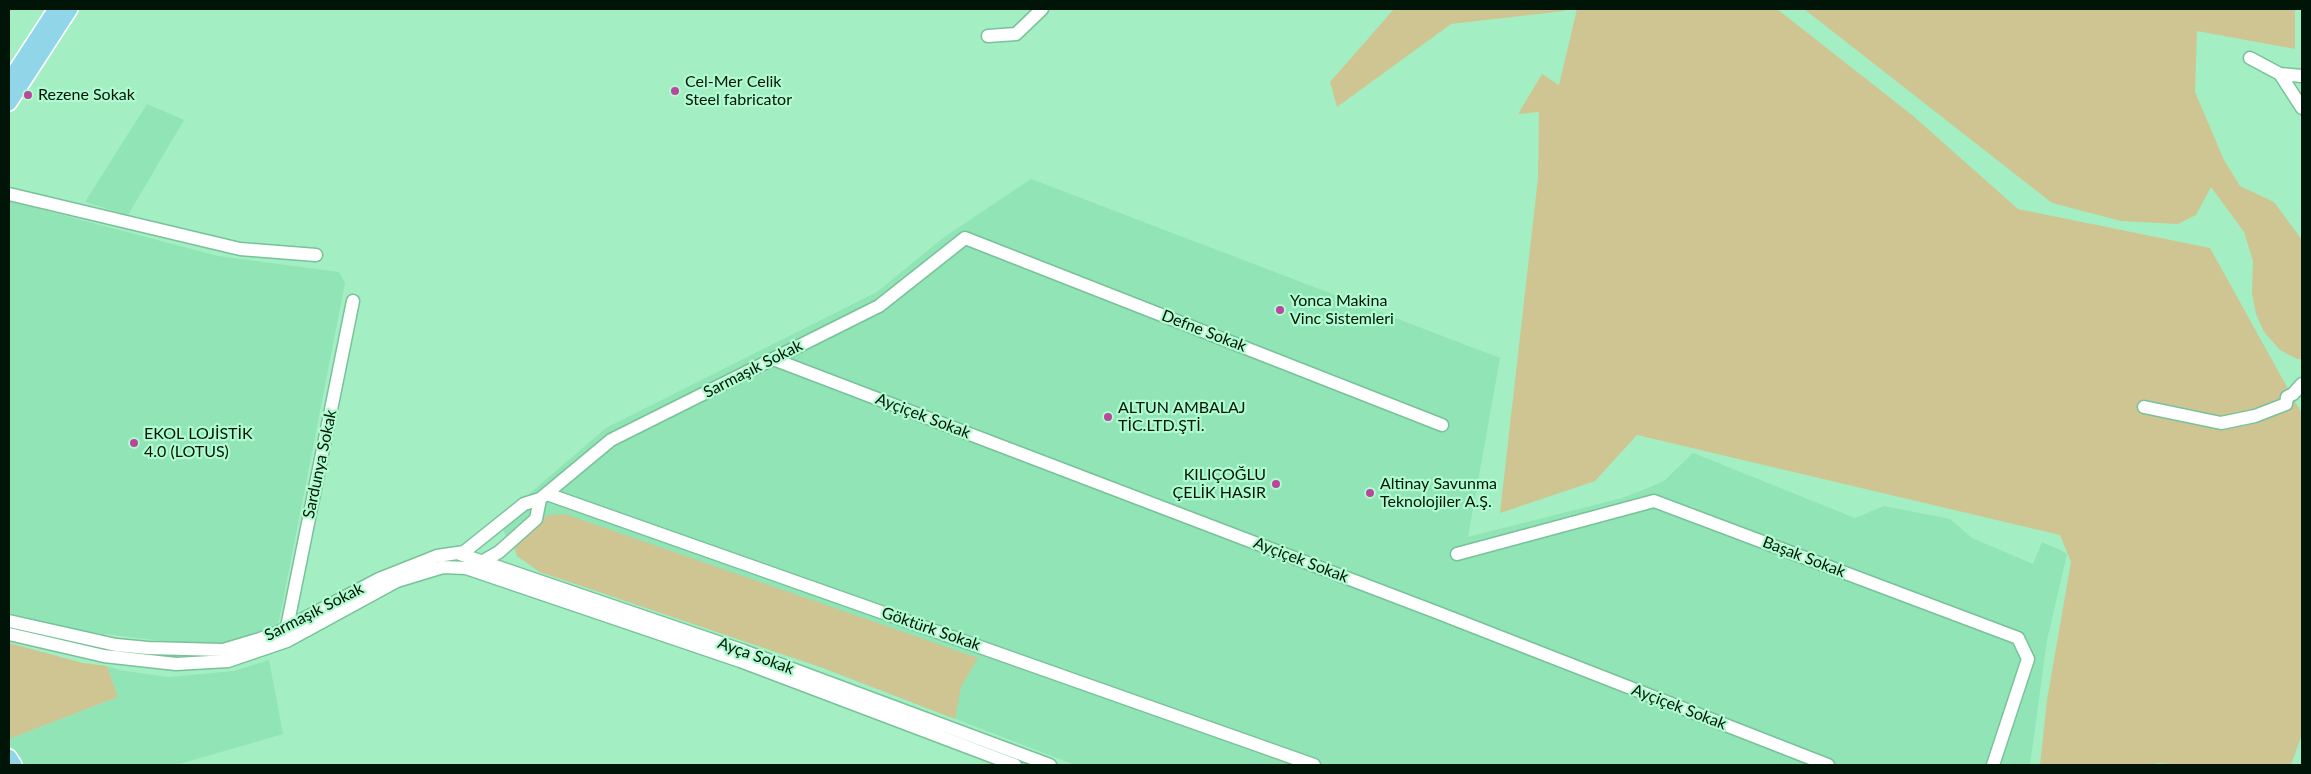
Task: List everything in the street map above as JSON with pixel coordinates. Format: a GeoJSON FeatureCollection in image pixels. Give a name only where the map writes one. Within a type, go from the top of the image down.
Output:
{"type":"FeatureCollection","features":[{"type":"Feature","properties":{"kind":"main road"},"geometry":{"type":"LineString","coordinates":[[9,81],[56,9]]}},
{"type":"Feature","properties":{"kind":"main road"},"geometry":{"type":"LineString","coordinates":[[9,103],[70,9]]}},
{"type":"Feature","properties":{"kind":"main road"},"geometry":{"type":"LineString","coordinates":[[9,757],[14,765]]}},
{"type":"Feature","properties":{"kind":"street"},"geometry":{"type":"LineString","coordinates":[[988,36],[1016,34],[1042,9]]}},
{"type":"Feature","properties":{"kind":"street"},"geometry":{"type":"LineString","coordinates":[[2250,58],[2280,74],[2302,76]]}},
{"type":"Feature","properties":{"kind":"street"},"geometry":{"type":"LineString","coordinates":[[2280,74],[2302,108]]}},
{"type":"Feature","properties":{"kind":"street"},"geometry":{"type":"LineString","coordinates":[[9,194],[240,249],[316,255]]}},
{"type":"Feature","properties":{"kind":"street","name":"Sarmaşık Sokak"},"geometry":{"type":"LineString","coordinates":[[9,621],[75,636],[176,664],[228,661],[262,645],[287,627],[379,579],[437,556],[460,554],[470,549],[524,504],[544,496],[611,440],[878,306],[965,238]]}},
{"type":"Feature","properties":{"kind":"street","name":"Defne Sokak"},"geometry":{"type":"LineString","coordinates":[[965,238],[1442,425]]}},
{"type":"Feature","properties":{"kind":"street","name":"Sardunya Sokak"},"geometry":{"type":"LineString","coordinates":[[287,627],[353,301]]}},
{"type":"Feature","properties":{"kind":"street","name":"Ayçiçek Sokak"},"geometry":{"type":"LineString","coordinates":[[773,359],[1427,608],[1828,765]]}},
{"type":"Feature","properties":{"kind":"street"},"geometry":{"type":"LineString","coordinates":[[2144,407],[2221,423],[2255,416],[2286,404],[2287,397],[2293,394],[2302,384]]}},
{"type":"Feature","properties":{"kind":"street"},"geometry":{"type":"LineString","coordinates":[[466,568],[483,562],[504,547],[536,519],[544,496]]}},
{"type":"Feature","properties":{"kind":"street","name":"Göktürk Sokak"},"geometry":{"type":"LineString","coordinates":[[544,496],[1314,765]]}},
{"type":"Feature","properties":{"kind":"street","name":"Başak Sokak"},"geometry":{"type":"LineString","coordinates":[[1457,554],[1654,501],[2018,638],[2028,659],[1993,765]]}},
{"type":"Feature","properties":{"kind":"street"},"geometry":{"type":"LineString","coordinates":[[483,562],[492,530]]}},
{"type":"Feature","properties":{"kind":"street"},"geometry":{"type":"LineString","coordinates":[[504,547],[501,557],[505,575]]}},
{"type":"Feature","properties":{"kind":"street","name":"Ayça Sokak"},"geometry":{"type":"LineString","coordinates":[[460,554],[483,562],[505,575]]}},
{"type":"Feature","properties":{"kind":"street","name":"Sarmaşık Sokak"},"geometry":{"type":"LineString","coordinates":[[262,645],[287,641],[397,581],[443,567],[451,567]]}},
{"type":"Feature","properties":{"kind":"street","name":"Ayça Sokak"},"geometry":{"type":"LineString","coordinates":[[451,567],[505,575],[744,651],[1010,759],[1050,765]]}},
{"type":"Feature","properties":{"kind":"street","name":"Sarmaşık Sokak"},"geometry":{"type":"LineString","coordinates":[[9,634],[104,656],[144,654]]}},
{"type":"Feature","properties":{"kind":"shaded area"},"geometry":{"type":"Polygon","coordinates":[[[1394,9],[1567,9],[1564,11],[1451,24],[1337,107],[1330,82],[1394,9]]]}},
{"type":"Feature","properties":{"kind":"shaded area"},"geometry":{"type":"Polygon","coordinates":[[[1577,9],[1777,9],[1912,115],[2018,209],[2210,248],[2302,414],[2302,734],[2291,765],[2180,765],[2159,763],[2149,765],[2040,765],[2047,700],[2071,562],[2060,535],[1637,435],[1595,481],[1500,513],[1538,178],[1539,112],[1518,114],[1542,74],[1559,85],[1577,9]]]}},
{"type":"Feature","properties":{"kind":"shaded area"},"geometry":{"type":"Polygon","coordinates":[[[1804,9],[2295,9],[2295,49],[2197,31],[2195,92],[2224,160],[2240,186],[2274,202],[2302,240],[2302,359],[2297,359],[2280,350],[2264,332],[2256,314],[2252,293],[2253,261],[2244,232],[2211,187],[2196,215],[2178,224],[2121,221],[2052,203],[1804,9]]]}},
{"type":"Feature","properties":{"kind":"shaded area"},"geometry":{"type":"Polygon","coordinates":[[[147,104],[184,120],[128,215],[85,202],[147,104]]]}},
{"type":"Feature","properties":{"kind":"shaded area"},"geometry":{"type":"Polygon","coordinates":[[[1031,179],[1500,358],[1468,537],[1622,498],[1664,481],[1693,453],[1855,518],[1884,506],[1950,519],[1972,538],[2033,564],[2042,542],[2067,554],[2047,640],[2030,765],[1075,765],[823,668],[540,572],[517,556],[513,544],[506,536],[499,520],[606,428],[877,292],[943,238],[1031,179]]]}},
{"type":"Feature","properties":{"kind":"shaded area","name":"EKOL LOJİSTİK 4.0 (LOTUS)"},"geometry":{"type":"Polygon","coordinates":[[[9,201],[218,256],[339,272],[345,283],[277,631],[219,644],[172,642],[87,632],[9,613],[9,201]]]}},
{"type":"Feature","properties":{"kind":"shaded area"},"geometry":{"type":"Polygon","coordinates":[[[565,514],[978,658],[961,687],[955,719],[823,668],[540,572],[517,556],[513,544],[548,515],[565,514]]]}},
{"type":"Feature","properties":{"kind":"shaded area"},"geometry":{"type":"Polygon","coordinates":[[[9,643],[83,663],[107,666],[118,697],[9,739],[9,643]]]}},
{"type":"Feature","properties":{"kind":"shaded area"},"geometry":{"type":"Polygon","coordinates":[[[269,660],[283,734],[176,765],[22,765],[9,744],[9,739],[118,697],[107,666],[119,670],[168,677],[234,671],[269,660]]]}},
{"type":"Feature","properties":{"kind":"place","name":"Cel-Mer Celik Steel fabricator"},"geometry":{"type":"Point","coordinates":[675,91]}},
{"type":"Feature","properties":{"kind":"place","name":"Rezene Sokak"},"geometry":{"type":"Point","coordinates":[28,95]}},
{"type":"Feature","properties":{"kind":"place","name":"Yonca Makina Vinc Sistemleri"},"geometry":{"type":"Point","coordinates":[1280,310]}},
{"type":"Feature","properties":{"kind":"place","name":"ALTUN AMBALAJ TİC.LTD.ŞTİ."},"geometry":{"type":"Point","coordinates":[1108,417]}},
{"type":"Feature","properties":{"kind":"place","name":"EKOL LOJİSTİK 4.0 (LOTUS)"},"geometry":{"type":"Point","coordinates":[134,443]}},
{"type":"Feature","properties":{"kind":"place","name":"KILIÇOĞLU ÇELİK HASIR"},"geometry":{"type":"Point","coordinates":[1276,484]}},
{"type":"Feature","properties":{"kind":"place","name":"Altinay Savunma Teknolojiler A.Ş."},"geometry":{"type":"Point","coordinates":[1370,493]}}]}
